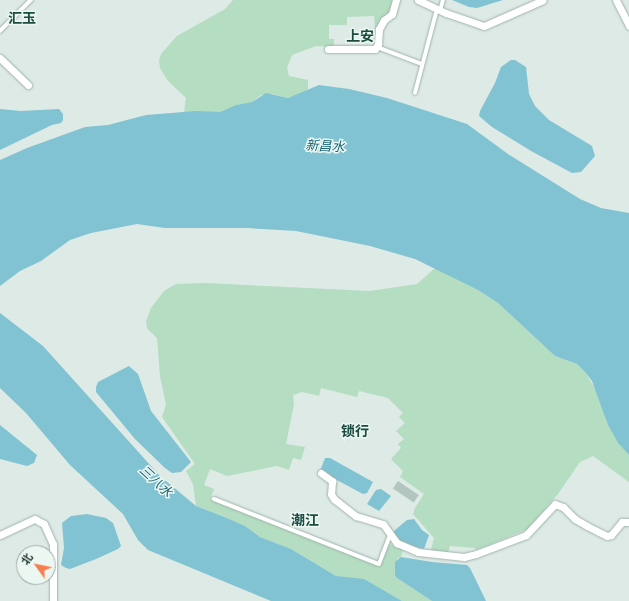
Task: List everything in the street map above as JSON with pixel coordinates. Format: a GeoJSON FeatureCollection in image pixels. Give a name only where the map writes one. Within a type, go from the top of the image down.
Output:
{"type":"FeatureCollection","features":[{"type":"Feature","properties":{"kind":"street"},"geometry":{"type":"LineString","coordinates":[[328,49],[372,50],[377,47],[379,29],[384,20],[392,14],[396,0]]}},
{"type":"Feature","properties":{"kind":"street"},"geometry":{"type":"LineString","coordinates":[[418,0],[439,10],[484,26],[543,0]]}},
{"type":"Feature","properties":{"kind":"street"},"geometry":{"type":"LineString","coordinates":[[616,0],[629,26]]}},
{"type":"Feature","properties":{"kind":"street"},"geometry":{"type":"LineString","coordinates":[[0,58],[28,85]]}},
{"type":"Feature","properties":{"kind":"street"},"geometry":{"type":"LineString","coordinates":[[320,473],[332,481],[331,494],[334,499],[356,516],[383,524],[394,540],[402,546],[418,552],[464,557],[526,535],[549,509],[556,504],[563,507],[576,519],[587,526],[607,536],[611,535],[622,522],[629,522]]}},
{"type":"Feature","properties":{"kind":"street"},"geometry":{"type":"LineString","coordinates":[[0,535],[35,518],[44,524],[53,544],[53,601]]}},
{"type":"Feature","properties":{"kind":"lane"},"geometry":{"type":"LineString","coordinates":[[0,31],[31,0]]}},
{"type":"Feature","properties":{"kind":"lane"},"geometry":{"type":"LineString","coordinates":[[415,93],[422,64],[443,0]]}},
{"type":"Feature","properties":{"kind":"lane"},"geometry":{"type":"LineString","coordinates":[[377,47],[422,64]]}},
{"type":"Feature","properties":{"kind":"lane"},"geometry":{"type":"LineString","coordinates":[[214,498],[379,564],[390,534]]}},
{"type":"Feature","properties":{"kind":"green space"},"geometry":{"type":"Polygon","coordinates":[[[233,0],[393,0],[390,12],[375,28],[374,16],[347,17],[347,25],[329,25],[329,39],[334,39],[334,47],[316,46],[292,55],[287,68],[289,76],[308,80],[308,89],[299,95],[288,98],[272,94],[261,95],[252,102],[236,105],[220,112],[184,112],[186,98],[168,81],[160,68],[159,61],[161,54],[177,36],[225,9],[233,0]]]}},
{"type":"Feature","properties":{"kind":"green space"},"geometry":{"type":"Polygon","coordinates":[[[435,268],[478,290],[498,303],[555,356],[577,364],[585,372],[597,392],[608,425],[618,443],[629,455],[629,482],[593,456],[580,462],[558,494],[528,529],[476,550],[475,548],[450,546],[448,553],[431,550],[434,538],[413,514],[424,494],[400,477],[403,471],[391,459],[401,448],[398,444],[404,439],[396,431],[405,423],[399,417],[403,413],[388,398],[359,391],[357,397],[321,388],[319,396],[302,392],[293,395],[294,404],[286,444],[305,447],[301,460],[293,458],[289,470],[277,466],[227,476],[210,469],[204,485],[214,489],[210,499],[379,566],[388,543],[403,550],[401,557],[397,559],[397,578],[432,601],[402,601],[364,580],[336,576],[291,549],[260,537],[245,526],[196,506],[193,484],[186,471],[195,464],[162,417],[166,405],[160,376],[157,338],[147,328],[146,321],[151,308],[164,291],[176,284],[204,283],[370,291],[417,284],[435,268]]]}},
{"type":"Feature","properties":{"kind":"water"},"geometry":{"type":"Polygon","coordinates":[[[452,0],[503,0],[477,8],[469,7],[452,0]]]}},
{"type":"Feature","properties":{"kind":"water"},"geometry":{"type":"Polygon","coordinates":[[[511,60],[515,60],[526,67],[529,94],[535,106],[549,120],[592,146],[595,156],[581,172],[572,173],[531,151],[492,127],[479,116],[501,67],[511,60]]]}},
{"type":"Feature","properties":{"kind":"water","name":"新昌水"},"geometry":{"type":"Polygon","coordinates":[[[319,85],[349,89],[387,98],[467,124],[508,154],[580,199],[601,208],[629,213],[629,455],[618,443],[608,425],[592,381],[577,364],[555,356],[498,303],[478,290],[415,259],[370,246],[296,231],[248,228],[165,228],[137,224],[91,233],[70,240],[41,261],[20,271],[0,286],[0,160],[27,148],[85,127],[108,125],[146,115],[196,111],[220,112],[236,105],[252,102],[266,93],[288,98],[319,85]]]}},
{"type":"Feature","properties":{"kind":"water"},"geometry":{"type":"Polygon","coordinates":[[[0,109],[21,111],[59,109],[63,114],[63,120],[61,123],[52,125],[0,150],[0,109]]]}},
{"type":"Feature","properties":{"kind":"water","name":"三八水"},"geometry":{"type":"Polygon","coordinates":[[[0,313],[43,346],[160,476],[196,506],[245,526],[260,537],[291,549],[336,576],[364,579],[402,601],[271,601],[148,550],[138,540],[123,514],[70,465],[26,413],[0,388],[0,313]]]}},
{"type":"Feature","properties":{"kind":"water"},"geometry":{"type":"Polygon","coordinates":[[[129,366],[138,374],[151,411],[191,462],[181,472],[172,473],[165,468],[135,439],[96,392],[98,382],[129,366]]]}},
{"type":"Feature","properties":{"kind":"water"},"geometry":{"type":"Polygon","coordinates":[[[0,425],[37,455],[34,463],[27,466],[0,459],[0,425]]]}},
{"type":"Feature","properties":{"kind":"water"},"geometry":{"type":"Polygon","coordinates":[[[325,458],[330,458],[373,482],[367,493],[363,494],[320,471],[325,458]]]}},
{"type":"Feature","properties":{"kind":"water"},"geometry":{"type":"Polygon","coordinates":[[[381,489],[391,496],[379,511],[367,504],[376,490],[381,489]]]}},
{"type":"Feature","properties":{"kind":"water"},"geometry":{"type":"Polygon","coordinates":[[[87,514],[106,518],[113,523],[121,546],[118,549],[96,559],[70,569],[66,568],[61,565],[64,548],[62,523],[71,516],[87,514]]]}},
{"type":"Feature","properties":{"kind":"water"},"geometry":{"type":"Polygon","coordinates":[[[414,519],[422,530],[429,535],[424,549],[401,543],[393,533],[407,520],[414,519]]]}},
{"type":"Feature","properties":{"kind":"water"},"geometry":{"type":"Polygon","coordinates":[[[401,557],[432,562],[467,565],[470,568],[486,601],[432,601],[397,578],[395,575],[395,562],[401,557]]]}},
{"type":"Feature","properties":{"kind":"building"},"geometry":{"type":"Polygon","coordinates":[[[398,481],[419,495],[414,502],[393,488],[398,481]]]}},
{"type":"Feature","properties":{"kind":"district","name":"汇玉"},"geometry":{"type":"Point","coordinates":[22,18]}},
{"type":"Feature","properties":{"kind":"district","name":"上安"},"geometry":{"type":"Point","coordinates":[360,36]}},
{"type":"Feature","properties":{"kind":"district","name":"锁行"},"geometry":{"type":"Point","coordinates":[355,431]}},
{"type":"Feature","properties":{"kind":"district","name":"潮江"},"geometry":{"type":"Point","coordinates":[305,520]}}]}
